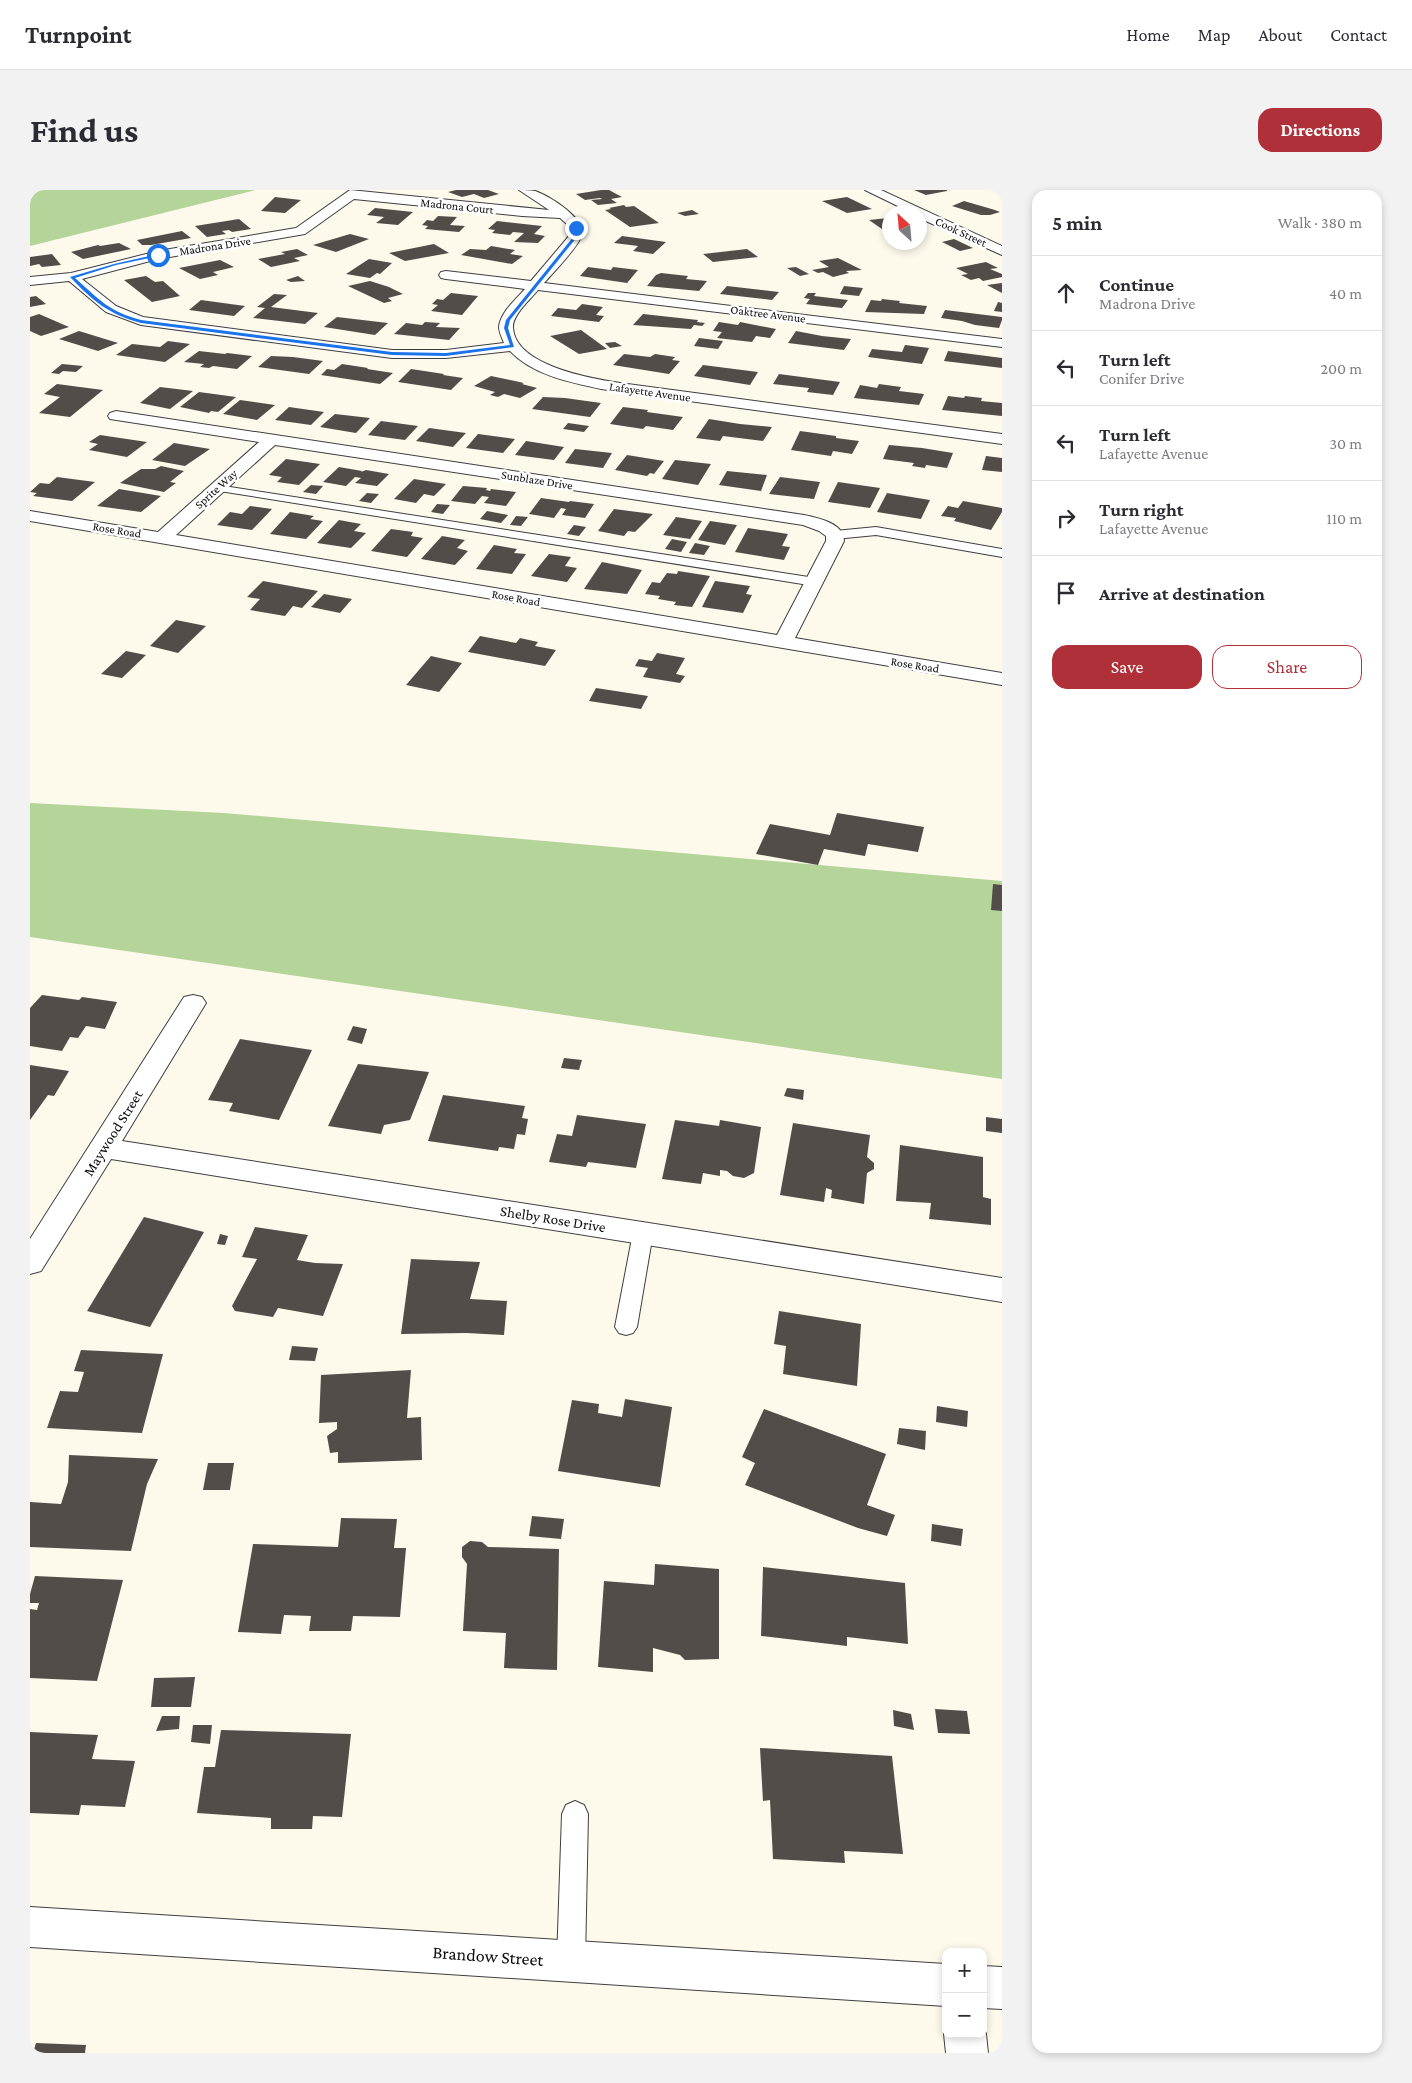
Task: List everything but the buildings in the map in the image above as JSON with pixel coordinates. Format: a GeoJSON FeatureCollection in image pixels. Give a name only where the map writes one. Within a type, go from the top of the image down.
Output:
{"type":"FeatureCollection","features":[{"type":"Feature","properties":{"kind":"street"},"geometry":{"type":"LineString","coordinates":[[72,277],[106,308],[121,316],[141,321],[392,354],[446,354],[512,346],[506,328],[508,320],[576,237],[574,223],[525,190]]}},
{"type":"Feature","properties":{"kind":"street","name":"Cook Street"},"geometry":{"type":"LineString","coordinates":[[871,190],[902,205]]}},
{"type":"Feature","properties":{"kind":"street","name":"Madrona Court"},"geometry":{"type":"LineString","coordinates":[[355,192],[522,212],[562,214]]}},
{"type":"Feature","properties":{"kind":"street","name":"Madrona Drive"},"geometry":{"type":"LineString","coordinates":[[30,281],[72,277],[115,264],[158,255],[300,231],[311,226],[355,192]]}},
{"type":"Feature","properties":{"kind":"street","name":"Cook Street"},"geometry":{"type":"LineString","coordinates":[[927,217],[1002,252]]}},
{"type":"Feature","properties":{"kind":"street","name":"Oaktree Avenue"},"geometry":{"type":"LineString","coordinates":[[446,276],[1002,343]]}},
{"type":"Feature","properties":{"kind":"street","name":"Lafayette Avenue"},"geometry":{"type":"LineString","coordinates":[[512,346],[527,358],[548,369],[572,378],[609,386],[1002,439]]}},
{"type":"Feature","properties":{"kind":"street","name":"Sunblaze Drive"},"geometry":{"type":"LineString","coordinates":[[116,416],[804,520],[830,529],[835,535]]}},
{"type":"Feature","properties":{"kind":"street","name":"Sprite Way"},"geometry":{"type":"LineString","coordinates":[[162,538],[271,440]]}},
{"type":"Feature","properties":{"kind":"street","name":"Rose Road"},"geometry":{"type":"LineString","coordinates":[[30,516],[1002,680]]}},
{"type":"Feature","properties":{"kind":"street"},"geometry":{"type":"LineString","coordinates":[[783,643],[815,582],[835,535]]}},
{"type":"Feature","properties":{"kind":"street","name":"Maywood Street"},"geometry":{"type":"LineString","coordinates":[[30,1263],[104,1148],[193,1003]]}},
{"type":"Feature","properties":{"kind":"street","name":"Shelby Rose Drive"},"geometry":{"type":"LineString","coordinates":[[104,1148],[1002,1290]]}},
{"type":"Feature","properties":{"kind":"street","name":"Brandow Street"},"geometry":{"type":"LineString","coordinates":[[30,1926],[942,1985]]}},
{"type":"Feature","properties":{"kind":"street"},"geometry":{"type":"LineString","coordinates":[[987,1987],[1002,1988]]}},
{"type":"Feature","properties":{"kind":"street"},"geometry":{"type":"LineString","coordinates":[[965,2038],[967,2053]]}},
{"type":"Feature","properties":{"kind":"lane"},"geometry":{"type":"LineString","coordinates":[[217,488],[815,582]]}},
{"type":"Feature","properties":{"kind":"lane"},"geometry":{"type":"LineString","coordinates":[[835,535],[876,531],[960,544],[1002,553]]}},
{"type":"Feature","properties":{"kind":"lane"},"geometry":{"type":"LineString","coordinates":[[626,1327],[642,1233]]}},
{"type":"Feature","properties":{"kind":"lane"},"geometry":{"type":"LineString","coordinates":[[571,1961],[574,1814]]}},
{"type":"Feature","properties":{"kind":"green space"},"geometry":{"type":"Polygon","coordinates":[[[30,190],[256,190],[30,246],[30,190]]]}},
{"type":"Feature","properties":{"kind":"green space"},"geometry":{"type":"Polygon","coordinates":[[[30,803],[224,813],[1002,881],[1002,1079],[30,937],[30,803]]]}},
{"type":"Feature","properties":{"kind":"route"},"geometry":{"type":"LineString","coordinates":[[158,255],[115,264],[72,277],[106,308],[121,316],[141,321],[392,354],[446,354],[512,346],[506,328],[508,320],[576,237],[576,228]]}}]}
